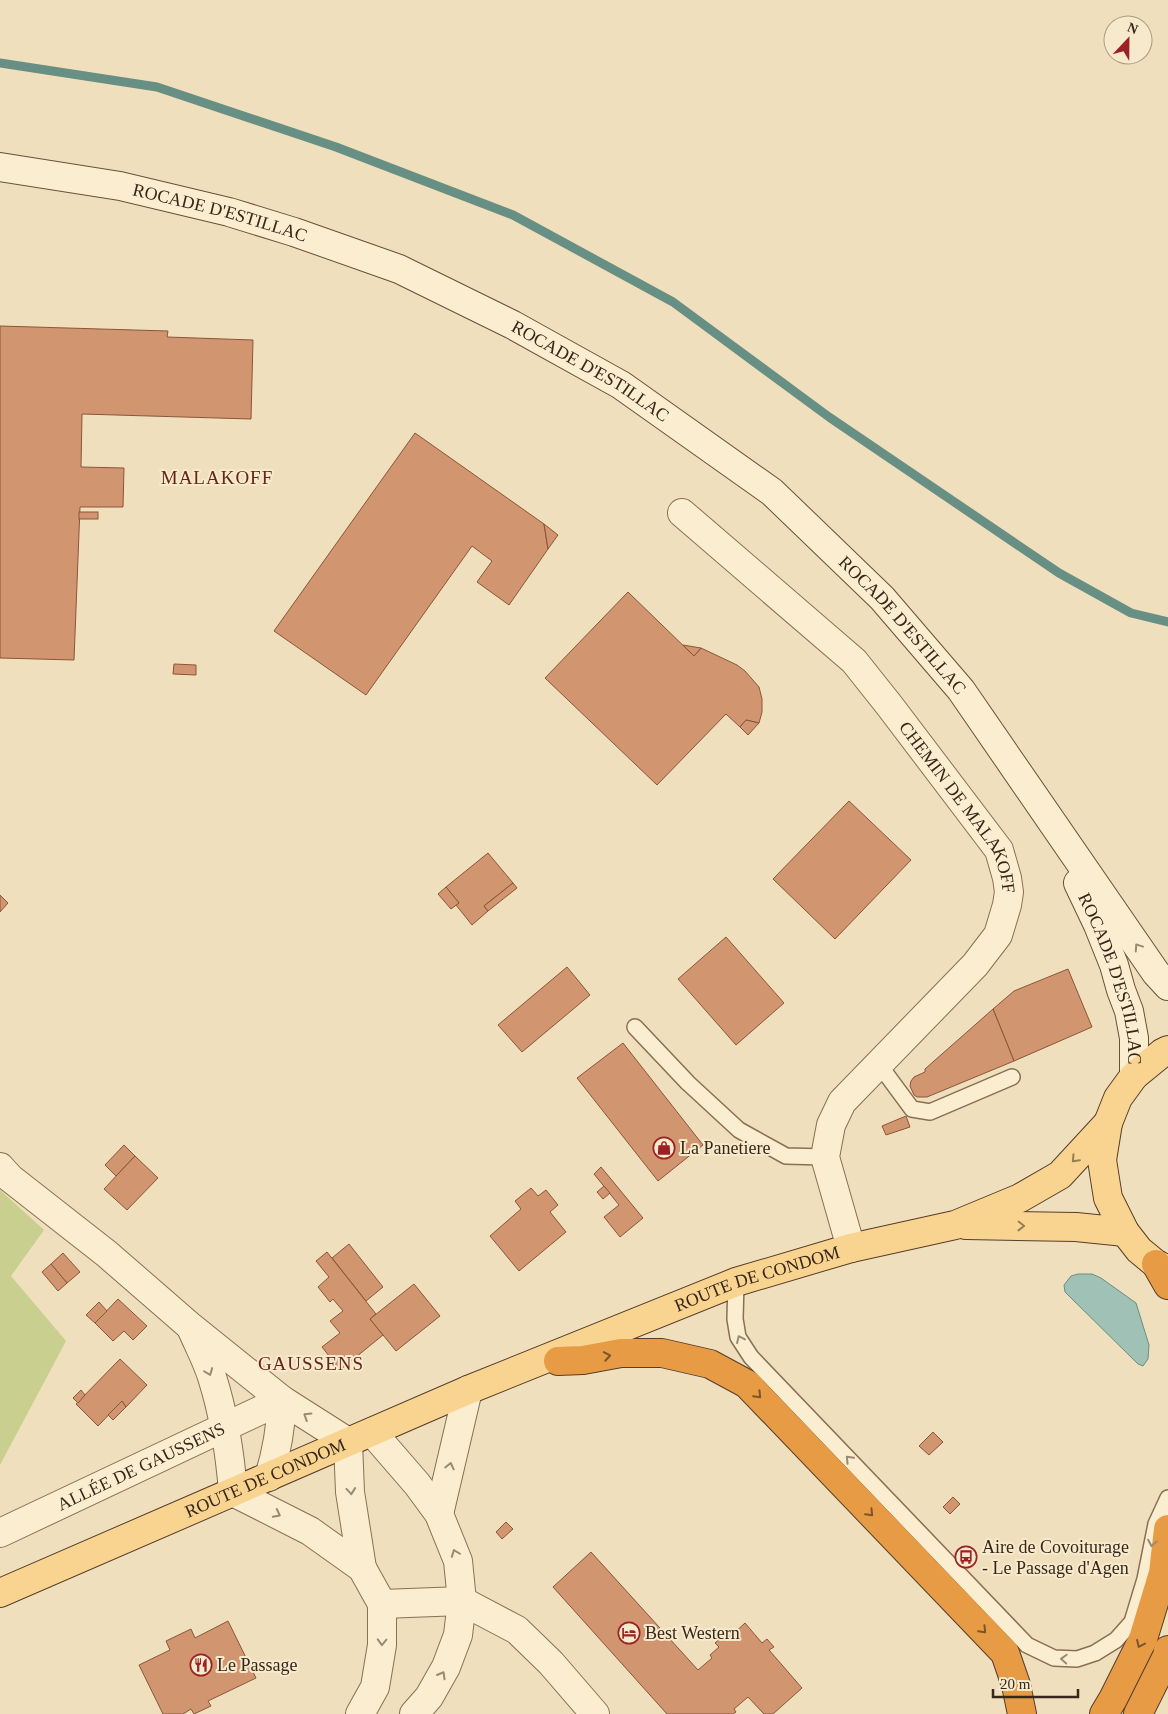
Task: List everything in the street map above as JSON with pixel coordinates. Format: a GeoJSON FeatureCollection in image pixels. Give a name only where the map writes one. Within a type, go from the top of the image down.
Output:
{"type":"FeatureCollection","features":[{"type":"Feature","properties":{"kind":"highway"},"geometry":{"type":"LineString","coordinates":[[562,1356],[583,1360],[620,1353],[662,1353],[710,1364],[746,1384],[1005,1653],[1016,1685],[1022,1714]]}},
{"type":"Feature","properties":{"kind":"highway"},"geometry":{"type":"LineString","coordinates":[[1104,1714],[1143,1639],[1163,1573],[1168,1529]]}},
{"type":"Feature","properties":{"kind":"highway"},"geometry":{"type":"LineString","coordinates":[[1138,1714],[1168,1653]]}},
{"type":"Feature","properties":{"kind":"main road"},"geometry":{"type":"LineString","coordinates":[[1164,1273],[1139,1250],[1124,1232],[1108,1198],[1102,1160],[1108,1123],[1118,1098],[1134,1076],[1168,1050]]}},
{"type":"Feature","properties":{"kind":"main road","name":"ROUTE DE CONDOM"},"geometry":{"type":"LineString","coordinates":[[0,1593],[468,1390],[530,1365],[562,1356],[736,1282],[851,1248],[955,1225],[1020,1198],[1060,1175],[1108,1123]]}},
{"type":"Feature","properties":{"kind":"main road","name":"ROUTE DE CONDOM"},"geometry":{"type":"LineString","coordinates":[[955,1225],[1076,1227],[1124,1232]]}},
{"type":"Feature","properties":{"kind":"street","name":"ROCADE D'ESTILLAC"},"geometry":{"type":"LineString","coordinates":[[0,167],[120,186],[229,212],[294,232],[382,263],[513,325],[621,386],[772,492],[882,598],[961,690],[1040,802],[1156,974],[1168,986]]}},
{"type":"Feature","properties":{"kind":"street","name":"CHEMIN DE MALAKOFF"},"geometry":{"type":"LineString","coordinates":[[682,513],[854,661],[999,850],[1007,878],[1009,892],[1007,905],[998,935],[975,965],[842,1102],[831,1125],[825,1157],[851,1248]]}},
{"type":"Feature","properties":{"kind":"street","name":"ROCADE D'ESTILLAC"},"geometry":{"type":"LineString","coordinates":[[1040,802],[1098,925],[1114,964],[1129,1011],[1134,1038],[1134,1076]]}},
{"type":"Feature","properties":{"kind":"street"},"geometry":{"type":"LineString","coordinates":[[0,1167],[10,1178],[108,1254],[191,1327],[282,1400],[360,1437],[417,1484],[439,1514],[458,1561],[462,1601],[458,1634],[446,1667],[429,1697],[414,1714]]}},
{"type":"Feature","properties":{"kind":"street"},"geometry":{"type":"LineString","coordinates":[[191,1327],[211,1376],[225,1427],[233,1492],[310,1531],[362,1568]]}},
{"type":"Feature","properties":{"kind":"street"},"geometry":{"type":"LineString","coordinates":[[439,1514],[468,1390]]}},
{"type":"Feature","properties":{"kind":"street"},"geometry":{"type":"LineString","coordinates":[[269,1476],[281,1426],[282,1400]]}},
{"type":"Feature","properties":{"kind":"street","name":"ALLÉE DE GAUSSENS"},"geometry":{"type":"LineString","coordinates":[[0,1533],[282,1400]]}},
{"type":"Feature","properties":{"kind":"street"},"geometry":{"type":"LineString","coordinates":[[360,1437],[350,1492],[362,1568],[382,1604],[382,1645],[375,1687],[360,1714]]}},
{"type":"Feature","properties":{"kind":"street"},"geometry":{"type":"LineString","coordinates":[[382,1604],[462,1601],[517,1630],[551,1663],[595,1714]]}},
{"type":"Feature","properties":{"kind":"lane"},"geometry":{"type":"LineString","coordinates":[[635,1027],[688,1083],[739,1130],[786,1156],[825,1157]]}},
{"type":"Feature","properties":{"kind":"lane"},"geometry":{"type":"LineString","coordinates":[[878,1063],[912,1109],[930,1112],[1012,1077]]}},
{"type":"Feature","properties":{"kind":"lane"},"geometry":{"type":"LineString","coordinates":[[736,1282],[735,1319],[738,1337],[751,1357],[1027,1645],[1054,1658],[1077,1659],[1095,1653],[1116,1640],[1132,1622],[1145,1579],[1156,1524],[1168,1498]]}},
{"type":"Feature","properties":{"kind":"green space"},"geometry":{"type":"Polygon","coordinates":[[[0,1190],[44,1230],[11,1276],[66,1341],[0,1465],[0,1190]]]}},
{"type":"Feature","properties":{"kind":"water"},"geometry":{"type":"Polygon","coordinates":[[[1092,1274],[1101,1278],[1136,1303],[1149,1345],[1148,1359],[1143,1366],[1138,1364],[1065,1292],[1064,1285],[1071,1276],[1092,1274]]]}},
{"type":"Feature","properties":{"kind":"building"},"geometry":{"type":"Polygon","coordinates":[[[0,326],[168,331],[167,337],[253,340],[251,419],[82,414],[81,467],[124,468],[123,507],[80,507],[74,660],[0,658],[0,326]]]}},
{"type":"Feature","properties":{"kind":"building"},"geometry":{"type":"Polygon","coordinates":[[[415,433],[544,524],[548,549],[509,605],[477,582],[492,561],[472,546],[366,695],[274,631],[415,433]]]}},
{"type":"Feature","properties":{"kind":"building"},"geometry":{"type":"Polygon","coordinates":[[[79,512],[98,512],[98,519],[79,519],[79,512]]]}},
{"type":"Feature","properties":{"kind":"building"},"geometry":{"type":"Polygon","coordinates":[[[544,524],[558,535],[548,549],[544,524]]]}},
{"type":"Feature","properties":{"kind":"building"},"geometry":{"type":"Polygon","coordinates":[[[628,592],[694,656],[701,648],[737,665],[745,671],[759,687],[762,699],[762,712],[759,723],[746,720],[740,727],[726,714],[657,785],[545,678],[628,592]]]}},
{"type":"Feature","properties":{"kind":"building"},"geometry":{"type":"Polygon","coordinates":[[[683,645],[701,648],[694,656],[683,645]]]}},
{"type":"Feature","properties":{"kind":"building"},"geometry":{"type":"Polygon","coordinates":[[[174,664],[196,665],[196,675],[173,674],[174,664]]]}},
{"type":"Feature","properties":{"kind":"building"},"geometry":{"type":"Polygon","coordinates":[[[746,720],[759,723],[748,735],[740,727],[746,720]]]}},
{"type":"Feature","properties":{"kind":"building"},"geometry":{"type":"Polygon","coordinates":[[[849,801],[911,860],[835,939],[773,879],[849,801]]]}},
{"type":"Feature","properties":{"kind":"building"},"geometry":{"type":"Polygon","coordinates":[[[488,853],[513,883],[484,906],[488,911],[472,925],[456,905],[459,903],[446,887],[488,853]]]}},
{"type":"Feature","properties":{"kind":"building"},"geometry":{"type":"Polygon","coordinates":[[[513,883],[517,888],[488,911],[484,906],[513,883]]]}},
{"type":"Feature","properties":{"kind":"building"},"geometry":{"type":"Polygon","coordinates":[[[446,887],[459,903],[451,909],[438,894],[446,887]]]}},
{"type":"Feature","properties":{"kind":"building"},"geometry":{"type":"Polygon","coordinates":[[[0,895],[8,903],[0,912],[0,895]]]}},
{"type":"Feature","properties":{"kind":"building"},"geometry":{"type":"Polygon","coordinates":[[[726,937],[784,1003],[736,1045],[678,979],[726,937]]]}},
{"type":"Feature","properties":{"kind":"building"},"geometry":{"type":"Polygon","coordinates":[[[567,967],[590,995],[522,1052],[498,1025],[567,967]]]}},
{"type":"Feature","properties":{"kind":"building"},"geometry":{"type":"Polygon","coordinates":[[[1068,969],[1092,1027],[1014,1061],[993,1009],[1014,991],[1068,969]]]}},
{"type":"Feature","properties":{"kind":"building"},"geometry":{"type":"Polygon","coordinates":[[[993,1009],[1014,1061],[927,1097],[917,1097],[914,1095],[910,1086],[914,1077],[925,1072],[925,1069],[993,1009]]]}},
{"type":"Feature","properties":{"kind":"building"},"geometry":{"type":"Polygon","coordinates":[[[623,1043],[703,1145],[658,1181],[577,1078],[623,1043]]]}},
{"type":"Feature","properties":{"kind":"building"},"geometry":{"type":"Polygon","coordinates":[[[906,1116],[910,1127],[886,1135],[882,1126],[906,1116]]]}},
{"type":"Feature","properties":{"kind":"building"},"geometry":{"type":"Polygon","coordinates":[[[124,1145],[135,1156],[116,1176],[105,1165],[124,1145]]]}},
{"type":"Feature","properties":{"kind":"building"},"geometry":{"type":"Polygon","coordinates":[[[135,1156],[158,1178],[127,1210],[104,1189],[135,1156]]]}},
{"type":"Feature","properties":{"kind":"building"},"geometry":{"type":"Polygon","coordinates":[[[601,1167],[643,1218],[620,1237],[604,1217],[619,1205],[594,1174],[601,1167]]]}},
{"type":"Feature","properties":{"kind":"building"},"geometry":{"type":"Polygon","coordinates":[[[604,1186],[610,1193],[603,1199],[597,1192],[604,1186]]]}},
{"type":"Feature","properties":{"kind":"building"},"geometry":{"type":"Polygon","coordinates":[[[531,1188],[538,1196],[546,1190],[558,1205],[550,1212],[566,1232],[519,1271],[490,1236],[521,1209],[515,1201],[531,1188]]]}},
{"type":"Feature","properties":{"kind":"building"},"geometry":{"type":"Polygon","coordinates":[[[349,1244],[383,1287],[366,1301],[332,1258],[349,1244]]]}},
{"type":"Feature","properties":{"kind":"building"},"geometry":{"type":"Polygon","coordinates":[[[327,1252],[376,1314],[370,1319],[383,1335],[340,1370],[322,1347],[340,1333],[330,1321],[343,1311],[333,1299],[330,1302],[318,1287],[329,1277],[316,1261],[327,1252]]]}},
{"type":"Feature","properties":{"kind":"building"},"geometry":{"type":"Polygon","coordinates":[[[63,1253],[80,1272],[67,1283],[51,1264],[63,1253]]]}},
{"type":"Feature","properties":{"kind":"building"},"geometry":{"type":"Polygon","coordinates":[[[51,1264],[67,1283],[58,1291],[42,1272],[51,1264]]]}},
{"type":"Feature","properties":{"kind":"building"},"geometry":{"type":"Polygon","coordinates":[[[414,1284],[440,1316],[396,1351],[370,1319],[414,1284]]]}},
{"type":"Feature","properties":{"kind":"building"},"geometry":{"type":"Polygon","coordinates":[[[118,1299],[147,1326],[133,1340],[124,1331],[113,1341],[95,1323],[118,1299]]]}},
{"type":"Feature","properties":{"kind":"building"},"geometry":{"type":"Polygon","coordinates":[[[99,1302],[107,1311],[95,1323],[86,1315],[99,1302]]]}},
{"type":"Feature","properties":{"kind":"building"},"geometry":{"type":"Polygon","coordinates":[[[120,1359],[147,1385],[126,1407],[122,1401],[98,1426],[76,1404],[120,1359]]]}},
{"type":"Feature","properties":{"kind":"building"},"geometry":{"type":"Polygon","coordinates":[[[81,1390],[85,1395],[78,1403],[73,1398],[81,1390]]]}},
{"type":"Feature","properties":{"kind":"building"},"geometry":{"type":"Polygon","coordinates":[[[122,1401],[126,1407],[113,1420],[108,1415],[122,1401]]]}},
{"type":"Feature","properties":{"kind":"building"},"geometry":{"type":"Polygon","coordinates":[[[933,1432],[943,1442],[929,1455],[919,1446],[933,1432]]]}},
{"type":"Feature","properties":{"kind":"building"},"geometry":{"type":"Polygon","coordinates":[[[953,1497],[960,1504],[950,1514],[943,1507],[953,1497]]]}},
{"type":"Feature","properties":{"kind":"building"},"geometry":{"type":"Polygon","coordinates":[[[506,1522],[513,1529],[502,1539],[496,1532],[506,1522]]]}},
{"type":"Feature","properties":{"kind":"building","name":"Best Western"},"geometry":{"type":"Polygon","coordinates":[[[591,1552],[698,1670],[712,1658],[710,1655],[719,1647],[715,1643],[729,1631],[732,1635],[745,1623],[762,1643],[767,1639],[774,1647],[769,1650],[802,1688],[773,1714],[764,1714],[748,1697],[734,1709],[736,1712],[733,1714],[667,1714],[553,1587],[591,1552]]]}},
{"type":"Feature","properties":{"kind":"building"},"geometry":{"type":"Polygon","coordinates":[[[228,1621],[256,1678],[208,1701],[211,1706],[194,1714],[191,1709],[183,1714],[163,1714],[139,1665],[170,1650],[166,1641],[191,1629],[195,1638],[228,1621]]]}},
{"type":"Feature","properties":{"kind":"waterway"},"geometry":{"type":"LineString","coordinates":[[0,63],[157,87],[336,147],[513,215],[673,302],[829,417],[1059,573],[1131,613],[1168,622]]}},
{"type":"Feature","properties":{"kind":"place","name":"La Panetiere"},"geometry":{"type":"Point","coordinates":[664,1148]}},
{"type":"Feature","properties":{"kind":"place","name":"Aire de Covoiturage - Le Passage d'Agen"},"geometry":{"type":"Point","coordinates":[966,1557]}},
{"type":"Feature","properties":{"kind":"place","name":"Best Western"},"geometry":{"type":"Point","coordinates":[629,1633]}},
{"type":"Feature","properties":{"kind":"place","name":"Le Passage"},"geometry":{"type":"Point","coordinates":[201,1665]}},
{"type":"Feature","properties":{"kind":"district","name":"MALAKOFF"},"geometry":{"type":"Point","coordinates":[217,477]}},
{"type":"Feature","properties":{"kind":"district","name":"GAUSSENS"},"geometry":{"type":"Point","coordinates":[311,1363]}}]}
